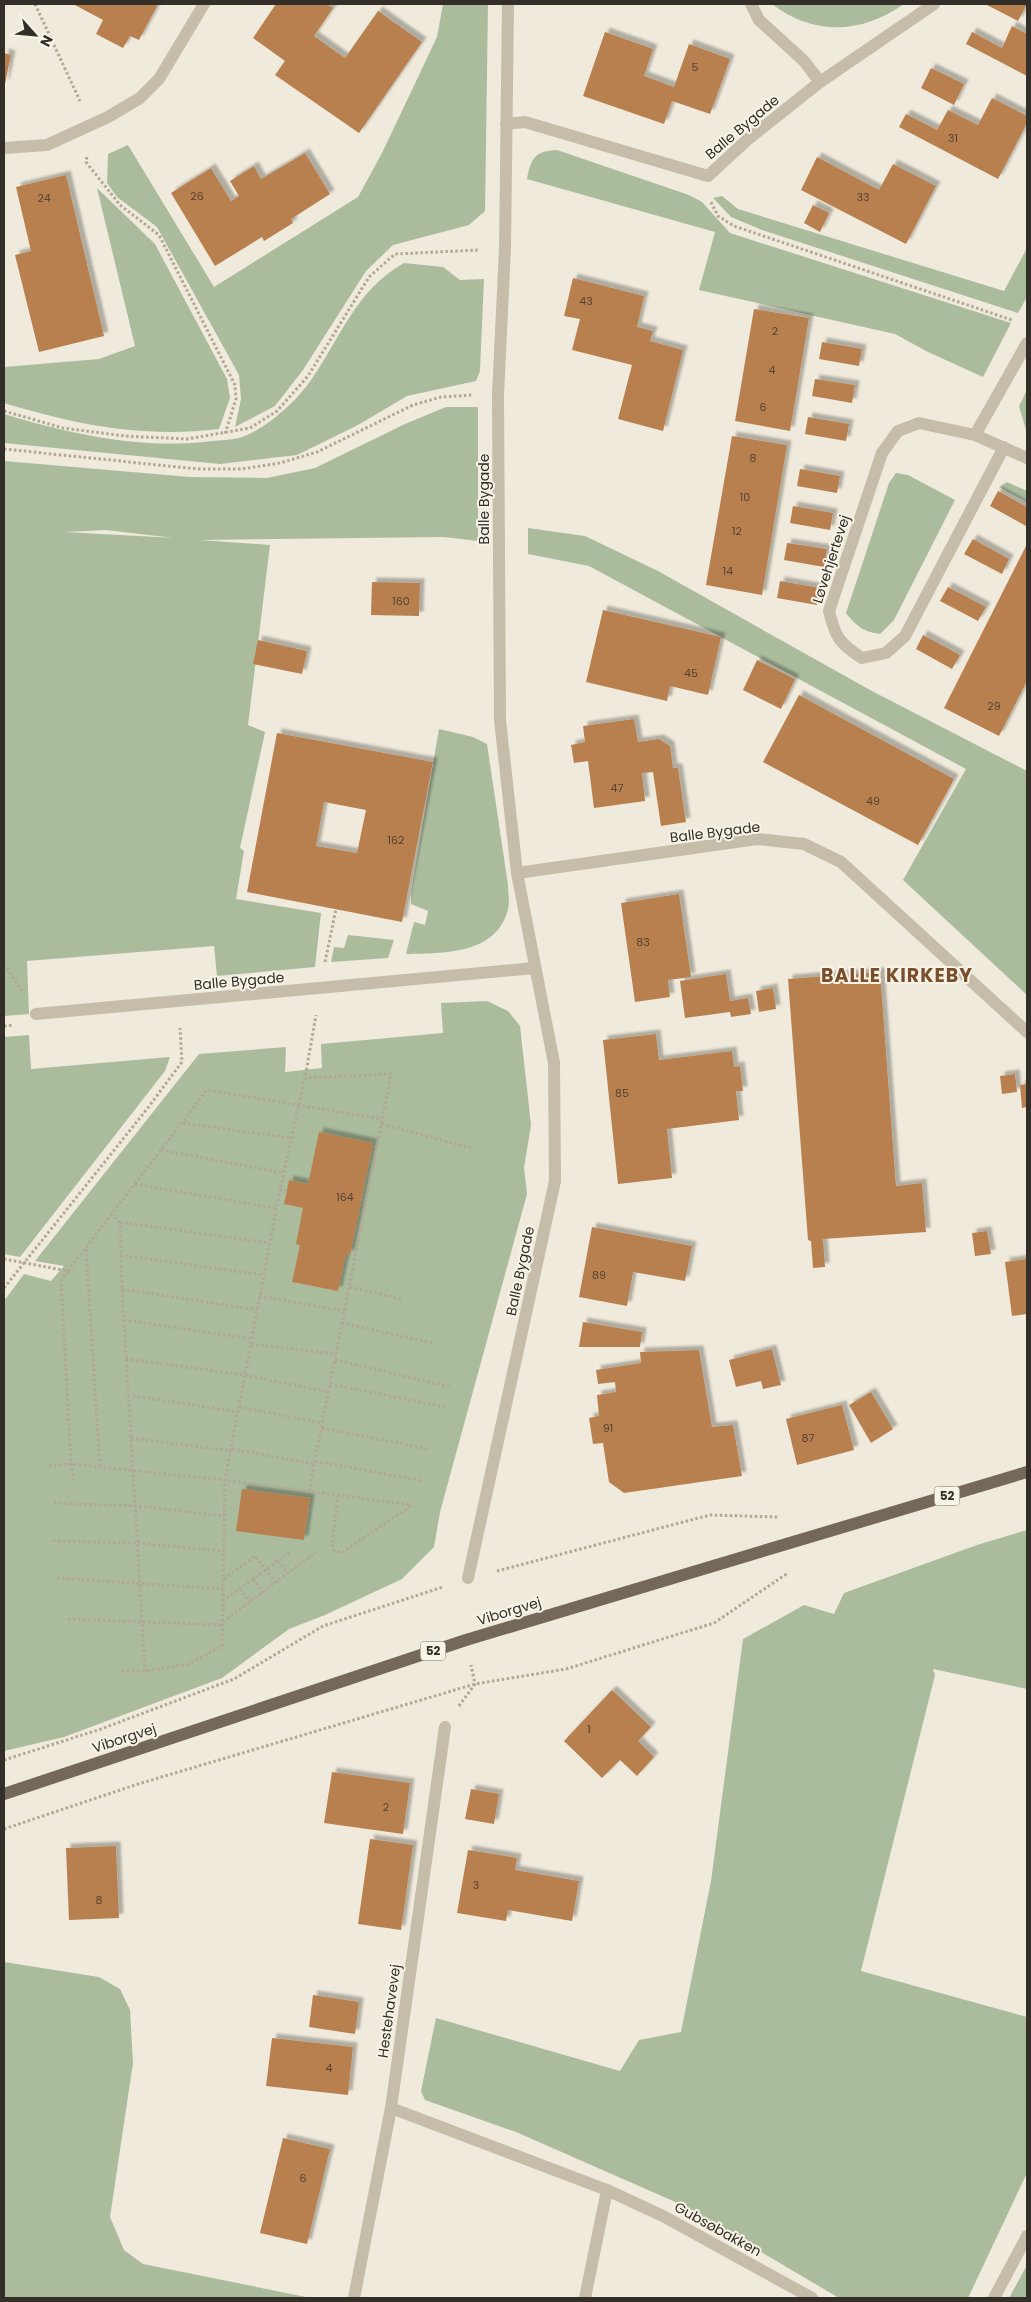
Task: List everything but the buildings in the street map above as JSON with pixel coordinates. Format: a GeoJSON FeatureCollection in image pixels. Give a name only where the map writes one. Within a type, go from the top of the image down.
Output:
{"type":"FeatureCollection","features":[{"type":"Feature","properties":{"kind":"main road","name":"Viborgvej"},"geometry":{"type":"LineString","coordinates":[[4,1794],[466,1640],[1027,1472]]}},
{"type":"Feature","properties":{"kind":"street"},"geometry":{"type":"LineString","coordinates":[[4,148],[47,145],[91,125],[140,98],[159,79],[204,4]]}},
{"type":"Feature","properties":{"kind":"street","name":"Balle Bygade"},"geometry":{"type":"LineString","coordinates":[[468,1578],[555,1181],[554,1063],[517,873],[500,720],[498,394],[505,248],[508,4]]}},
{"type":"Feature","properties":{"kind":"street"},"geometry":{"type":"LineString","coordinates":[[751,4],[759,20],[804,61],[820,82]]}},
{"type":"Feature","properties":{"kind":"street","name":"Balle Bygade"},"geometry":{"type":"LineString","coordinates":[[506,124],[525,122],[708,176],[747,140],[820,82],[934,4]]}},
{"type":"Feature","properties":{"kind":"street"},"geometry":{"type":"LineString","coordinates":[[975,434],[1027,343]]}},
{"type":"Feature","properties":{"kind":"street","name":"Løvehjertevej"},"geometry":{"type":"LineString","coordinates":[[1004,447],[905,636],[886,653],[862,658],[844,646],[832,627],[829,611],[882,453],[898,432],[919,422],[975,434],[1004,447],[1027,458]]}},
{"type":"Feature","properties":{"kind":"street","name":"Balle Bygade"},"geometry":{"type":"LineString","coordinates":[[517,873],[758,840],[804,844],[841,862],[1027,1032]]}},
{"type":"Feature","properties":{"kind":"street","name":"Balle Bygade"},"geometry":{"type":"LineString","coordinates":[[36,1014],[535,968]]}},
{"type":"Feature","properties":{"kind":"street","name":"Hestehavevej"},"geometry":{"type":"LineString","coordinates":[[354,2298],[391,2108],[445,1727]]}},
{"type":"Feature","properties":{"kind":"street","name":"Gubsøbakken"},"geometry":{"type":"LineString","coordinates":[[391,2108],[607,2190],[663,2216],[812,2298]]}},
{"type":"Feature","properties":{"kind":"street"},"geometry":{"type":"LineString","coordinates":[[585,2298],[607,2190]]}},
{"type":"Feature","properties":{"kind":"street"},"geometry":{"type":"LineString","coordinates":[[994,2298],[1027,2236]]}},
{"type":"Feature","properties":{"kind":"path"},"geometry":{"type":"LineString","coordinates":[[35,4],[91,125],[86,162],[120,205],[159,235],[235,385],[236,399],[225,434]]}},
{"type":"Feature","properties":{"kind":"path"},"geometry":{"type":"LineString","coordinates":[[708,176],[709,199],[718,216],[734,226],[1018,322]]}},
{"type":"Feature","properties":{"kind":"path"},"geometry":{"type":"LineString","coordinates":[[4,411],[63,428],[125,436],[187,439],[225,434],[250,428],[277,411],[308,376],[369,277],[395,254],[505,248]]}},
{"type":"Feature","properties":{"kind":"path"},"geometry":{"type":"LineString","coordinates":[[4,449],[204,469],[242,469],[280,463],[317,452],[413,405],[441,398],[498,394]]}},
{"type":"Feature","properties":{"kind":"path"},"geometry":{"type":"LineString","coordinates":[[122,1671],[145,1671],[189,1664],[222,1646],[225,1480],[269,1243],[304,1078],[336,909]]}},
{"type":"Feature","properties":{"kind":"path"},"geometry":{"type":"LineString","coordinates":[[4,964],[36,1014]]}},
{"type":"Feature","properties":{"kind":"path"},"geometry":{"type":"LineString","coordinates":[[4,1288],[148,1109],[182,1062],[178,1001]]}},
{"type":"Feature","properties":{"kind":"path"},"geometry":{"type":"LineString","coordinates":[[304,1078],[391,1074],[309,1491]]}},
{"type":"Feature","properties":{"kind":"path"},"geometry":{"type":"LineString","coordinates":[[74,1480],[70,1464],[61,1280],[207,1090],[382,1119]]}},
{"type":"Feature","properties":{"kind":"path"},"geometry":{"type":"LineString","coordinates":[[182,1122],[291,1138]]}},
{"type":"Feature","properties":{"kind":"path"},"geometry":{"type":"LineString","coordinates":[[382,1124],[471,1148]]}},
{"type":"Feature","properties":{"kind":"path"},"geometry":{"type":"LineString","coordinates":[[162,1150],[283,1173]]}},
{"type":"Feature","properties":{"kind":"path"},"geometry":{"type":"LineString","coordinates":[[135,1184],[276,1208]]}},
{"type":"Feature","properties":{"kind":"path"},"geometry":{"type":"LineString","coordinates":[[280,1190],[287,1192]]}},
{"type":"Feature","properties":{"kind":"path"},"geometry":{"type":"LineString","coordinates":[[111,1214],[120,1222],[269,1243]]}},
{"type":"Feature","properties":{"kind":"path"},"geometry":{"type":"LineString","coordinates":[[120,1222],[120,1255],[145,1671]]}},
{"type":"Feature","properties":{"kind":"path"},"geometry":{"type":"LineString","coordinates":[[86,1248],[100,1468]]}},
{"type":"Feature","properties":{"kind":"path"},"geometry":{"type":"LineString","coordinates":[[120,1255],[263,1276]]}},
{"type":"Feature","properties":{"kind":"path"},"geometry":{"type":"LineString","coordinates":[[4,1259],[68,1271]]}},
{"type":"Feature","properties":{"kind":"path"},"geometry":{"type":"LineString","coordinates":[[350,1287],[400,1299]]}},
{"type":"Feature","properties":{"kind":"path"},"geometry":{"type":"LineString","coordinates":[[122,1288],[256,1310]]}},
{"type":"Feature","properties":{"kind":"path"},"geometry":{"type":"LineString","coordinates":[[259,1296],[345,1311]]}},
{"type":"Feature","properties":{"kind":"path"},"geometry":{"type":"LineString","coordinates":[[124,1320],[252,1340]]}},
{"type":"Feature","properties":{"kind":"path"},"geometry":{"type":"LineString","coordinates":[[342,1323],[432,1343]]}},
{"type":"Feature","properties":{"kind":"path"},"geometry":{"type":"LineString","coordinates":[[251,1344],[336,1354]]}},
{"type":"Feature","properties":{"kind":"path"},"geometry":{"type":"LineString","coordinates":[[126,1359],[245,1375],[329,1392]]}},
{"type":"Feature","properties":{"kind":"path"},"geometry":{"type":"LineString","coordinates":[[335,1360],[451,1386]]}},
{"type":"Feature","properties":{"kind":"path"},"geometry":{"type":"LineString","coordinates":[[330,1384],[445,1407]]}},
{"type":"Feature","properties":{"kind":"path"},"geometry":{"type":"LineString","coordinates":[[128,1395],[238,1412]]}},
{"type":"Feature","properties":{"kind":"path"},"geometry":{"type":"LineString","coordinates":[[239,1407],[322,1423]]}},
{"type":"Feature","properties":{"kind":"path"},"geometry":{"type":"LineString","coordinates":[[322,1428],[428,1449]]}},
{"type":"Feature","properties":{"kind":"path"},"geometry":{"type":"LineString","coordinates":[[131,1438],[315,1462],[423,1481]]}},
{"type":"Feature","properties":{"kind":"path"},"geometry":{"type":"LineString","coordinates":[[49,1466],[70,1464],[225,1480],[309,1491],[412,1505],[343,1552],[335,1552],[332,1544],[338,1495]]}},
{"type":"Feature","properties":{"kind":"path"},"geometry":{"type":"LineString","coordinates":[[54,1503],[135,1506],[225,1516]]}},
{"type":"Feature","properties":{"kind":"path"},"geometry":{"type":"LineString","coordinates":[[4,1760],[101,1729],[234,1679],[323,1626],[468,1578],[710,1515],[788,1518]]}},
{"type":"Feature","properties":{"kind":"path"},"geometry":{"type":"LineString","coordinates":[[53,1541],[137,1543],[224,1551]]}},
{"type":"Feature","properties":{"kind":"path"},"geometry":{"type":"LineString","coordinates":[[223,1601],[291,1551]]}},
{"type":"Feature","properties":{"kind":"path"},"geometry":{"type":"LineString","coordinates":[[68,1619],[223,1624],[316,1552]]}},
{"type":"Feature","properties":{"kind":"path"},"geometry":{"type":"LineString","coordinates":[[224,1579],[255,1556],[276,1582]]}},
{"type":"Feature","properties":{"kind":"path"},"geometry":{"type":"LineString","coordinates":[[278,1560],[288,1573]]}},
{"type":"Feature","properties":{"kind":"path"},"geometry":{"type":"LineString","coordinates":[[4,1828],[138,1784],[475,1684],[566,1669],[714,1622],[794,1569]]}},
{"type":"Feature","properties":{"kind":"path"},"geometry":{"type":"LineString","coordinates":[[57,1578],[224,1589]]}},
{"type":"Feature","properties":{"kind":"path"},"geometry":{"type":"LineString","coordinates":[[253,1579],[263,1592]]}},
{"type":"Feature","properties":{"kind":"path"},"geometry":{"type":"LineString","coordinates":[[240,1589],[250,1602]]}},
{"type":"Feature","properties":{"kind":"green space"},"geometry":{"type":"Polygon","coordinates":[[[443,4],[488,4],[485,211],[469,225],[393,245],[366,271],[303,370],[275,406],[235,427],[241,399],[239,375],[157,227],[117,197],[107,183],[108,154],[128,145],[214,287],[358,197],[382,153],[437,37],[443,4]]]}},
{"type":"Feature","properties":{"kind":"green space"},"geometry":{"type":"Polygon","coordinates":[[[772,4],[904,4],[888,14],[871,21],[855,26],[838,27],[804,22],[772,4]]]}},
{"type":"Feature","properties":{"kind":"green space"},"geometry":{"type":"Polygon","coordinates":[[[557,150],[689,195],[702,202],[730,233],[1011,323],[983,377],[928,352],[895,334],[699,290],[715,232],[527,179],[530,166],[535,157],[544,152],[557,150]]]}},
{"type":"Feature","properties":{"kind":"green space"},"geometry":{"type":"Polygon","coordinates":[[[97,188],[155,244],[227,379],[230,398],[219,429],[163,432],[110,428],[58,418],[4,403],[4,367],[99,359],[135,346],[97,188]]]}},
{"type":"Feature","properties":{"kind":"green space"},"geometry":{"type":"Polygon","coordinates":[[[722,196],[738,209],[1004,291],[1027,248],[1027,297],[1018,313],[762,230],[731,217],[713,198],[722,196]]]}},
{"type":"Feature","properties":{"kind":"green space"},"geometry":{"type":"Polygon","coordinates":[[[404,263],[443,267],[460,280],[484,279],[480,371],[476,381],[407,396],[358,425],[297,455],[220,464],[4,443],[4,414],[81,434],[133,442],[185,443],[232,439],[249,434],[269,422],[289,406],[322,364],[361,301],[373,287],[404,263]]]}},
{"type":"Feature","properties":{"kind":"green space"},"geometry":{"type":"Polygon","coordinates":[[[1027,390],[1027,434],[1019,406],[1027,390]]]}},
{"type":"Feature","properties":{"kind":"green space"},"geometry":{"type":"Polygon","coordinates":[[[446,407],[478,407],[478,541],[444,537],[200,540],[270,545],[248,725],[265,732],[240,848],[244,851],[236,899],[321,913],[315,967],[217,976],[214,946],[27,961],[29,1014],[4,1016],[4,461],[190,477],[267,478],[315,468],[405,424],[446,407]],[[106,530],[65,532],[173,538],[106,530]]]}},
{"type":"Feature","properties":{"kind":"green space"},"geometry":{"type":"Polygon","coordinates":[[[896,473],[908,475],[955,500],[894,620],[880,634],[861,628],[846,613],[889,483],[896,473]]]}},
{"type":"Feature","properties":{"kind":"green space"},"geometry":{"type":"Polygon","coordinates":[[[1007,482],[1027,491],[1027,502],[999,487],[1007,482]]]}},
{"type":"Feature","properties":{"kind":"green space"},"geometry":{"type":"Polygon","coordinates":[[[528,528],[585,536],[658,571],[870,690],[1027,771],[1027,995],[903,880],[966,769],[589,566],[528,554],[528,528]]]}},
{"type":"Feature","properties":{"kind":"green space"},"geometry":{"type":"Polygon","coordinates":[[[439,729],[473,737],[487,744],[508,885],[509,906],[502,924],[493,935],[481,943],[452,951],[406,954],[414,922],[425,925],[428,911],[411,904],[411,892],[439,729]]]}},
{"type":"Feature","properties":{"kind":"green space"},"geometry":{"type":"Polygon","coordinates":[[[348,935],[394,940],[388,958],[331,962],[334,947],[344,948],[348,935]]]}},
{"type":"Feature","properties":{"kind":"green space"},"geometry":{"type":"Polygon","coordinates":[[[487,1001],[508,1011],[520,1026],[531,1125],[524,1168],[527,1194],[440,1512],[434,1547],[402,1579],[325,1615],[289,1629],[222,1678],[64,1737],[4,1751],[4,1301],[24,1274],[51,1281],[64,1266],[35,1261],[199,1054],[286,1047],[285,1072],[322,1068],[321,1044],[443,1033],[441,1003],[487,1001]]]}},
{"type":"Feature","properties":{"kind":"green space"},"geometry":{"type":"Polygon","coordinates":[[[29,1035],[31,1069],[170,1057],[165,1071],[20,1257],[4,1254],[4,1037],[29,1035]]]}},
{"type":"Feature","properties":{"kind":"green space"},"geometry":{"type":"Polygon","coordinates":[[[1027,1530],[1027,1689],[933,1669],[935,1675],[861,1971],[1027,2017],[1027,2173],[968,2298],[839,2298],[680,2204],[516,2132],[425,2100],[421,2091],[436,2018],[620,2071],[639,2040],[681,2032],[711,1881],[743,1639],[804,1605],[834,1614],[844,1593],[977,1545],[1027,1530]]]}},
{"type":"Feature","properties":{"kind":"green space"},"geometry":{"type":"Polygon","coordinates":[[[4,1962],[99,1977],[120,1989],[130,2010],[133,2063],[110,2217],[124,2250],[143,2264],[311,2298],[4,2298],[4,1962]]]}},
{"type":"Feature","properties":{"kind":"green space"},"geometry":{"type":"Polygon","coordinates":[[[1027,2265],[1027,2298],[1009,2298],[1027,2265]]]}},
{"type":"Feature","properties":{"kind":"district","name":"BALLE KIRKEBY"},"geometry":{"type":"Point","coordinates":[897,975]}}]}
